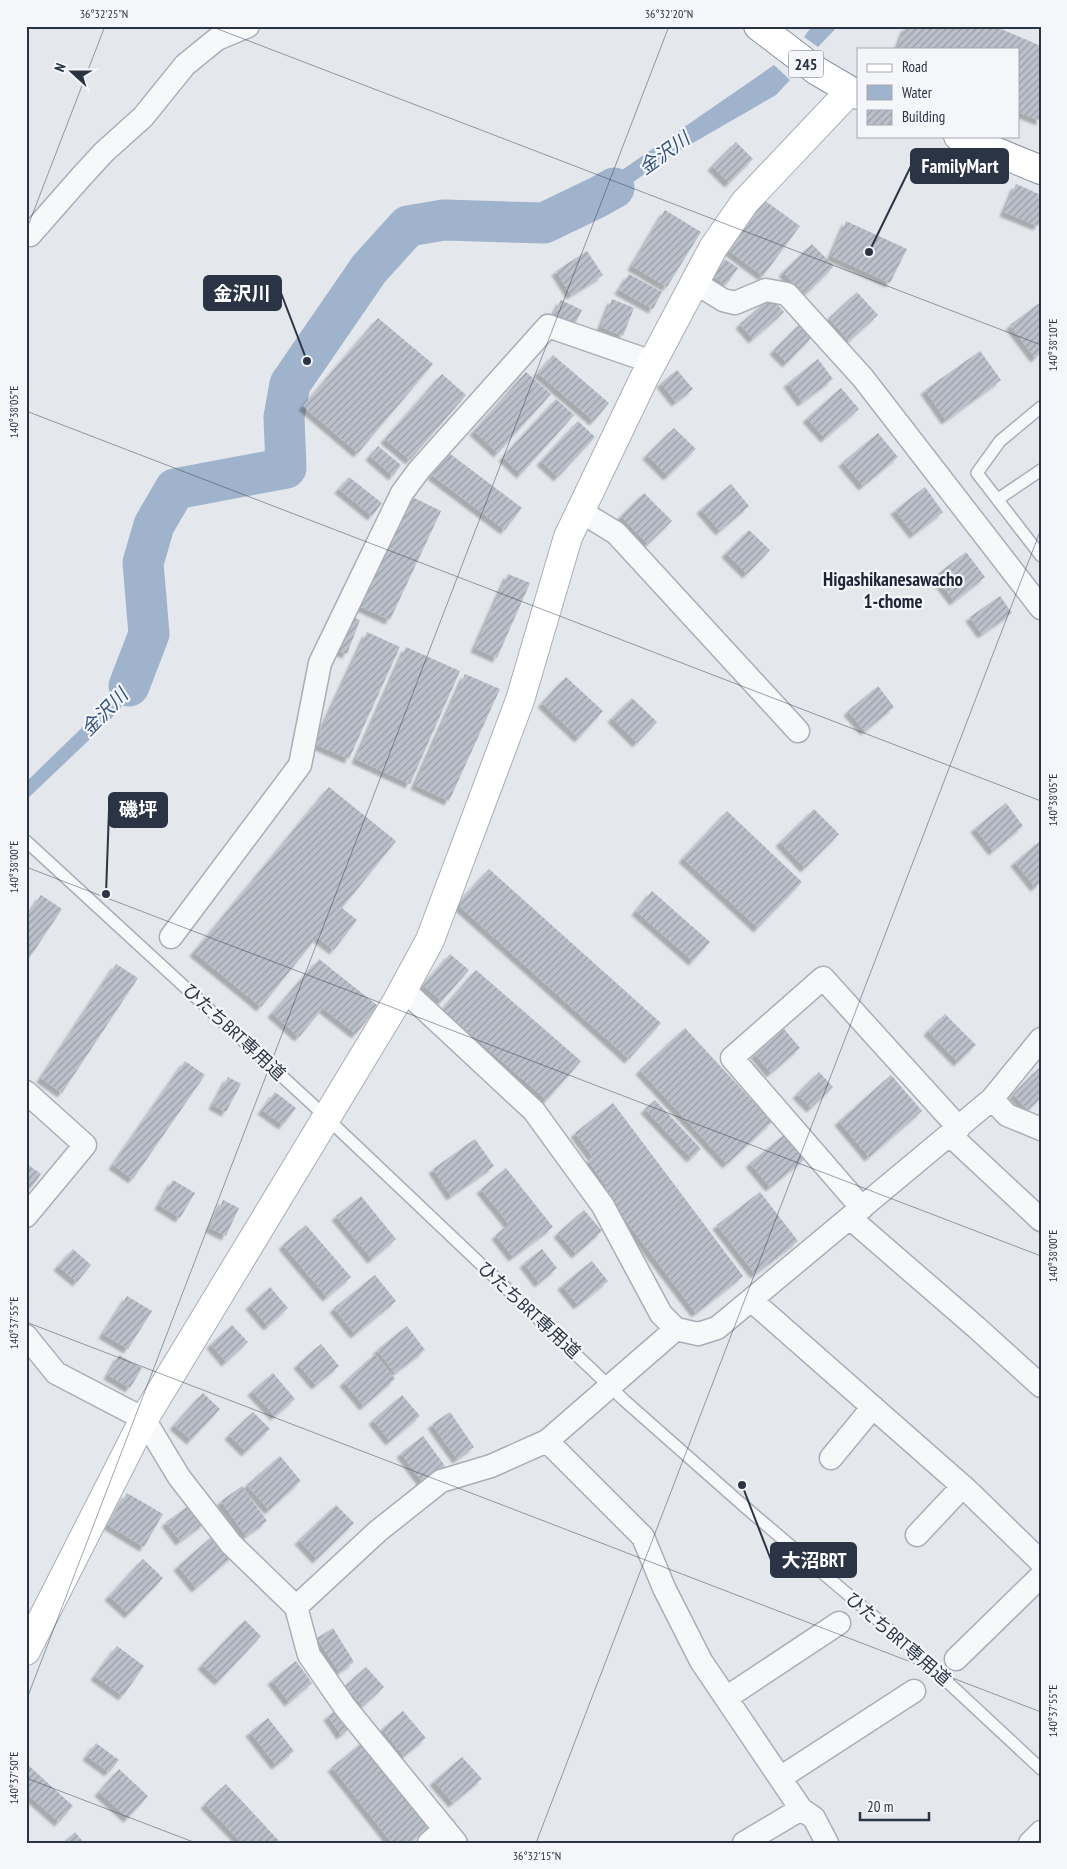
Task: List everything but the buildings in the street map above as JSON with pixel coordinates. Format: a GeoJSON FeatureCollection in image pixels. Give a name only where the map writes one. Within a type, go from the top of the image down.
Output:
{"type":"FeatureCollection","features":[{"type":"Feature","properties":{"kind":"main road","name":"245"},"geometry":{"type":"LineString","coordinates":[[758,26],[817,72],[854,93]]}},
{"type":"Feature","properties":{"kind":"main road"},"geometry":{"type":"LineString","coordinates":[[26,1651],[144,1419],[403,989],[430,940],[516,709],[568,536],[652,362],[694,282],[713,248],[745,202],[854,93]]}},
{"type":"Feature","properties":{"kind":"main road"},"geometry":{"type":"LineString","coordinates":[[963,138],[1041,170]]}},
{"type":"Feature","properties":{"kind":"street"},"geometry":{"type":"LineString","coordinates":[[26,234],[30,236],[80,177],[104,152],[144,117],[185,65],[217,40],[248,26]]}},
{"type":"Feature","properties":{"kind":"street"},"geometry":{"type":"LineString","coordinates":[[694,282],[723,300],[735,303],[766,290],[787,294],[863,378],[1041,608]]}},
{"type":"Feature","properties":{"kind":"street"},"geometry":{"type":"LineString","coordinates":[[171,937],[300,765],[320,663],[402,493],[419,470],[548,326],[652,362]]}},
{"type":"Feature","properties":{"kind":"street"},"geometry":{"type":"LineString","coordinates":[[580,511],[616,533],[798,731]]}},
{"type":"Feature","properties":{"kind":"street"},"geometry":{"type":"LineString","coordinates":[[1041,1220],[954,1132],[824,978],[732,1058],[856,1213],[1041,1386]]}},
{"type":"Feature","properties":{"kind":"street"},"geometry":{"type":"LineString","coordinates":[[403,989],[534,1111],[603,1206],[661,1314],[676,1329],[698,1334],[717,1328],[954,1132],[992,1099],[1041,1039]]}},
{"type":"Feature","properties":{"kind":"street"},"geometry":{"type":"LineString","coordinates":[[26,1092],[85,1145],[26,1216]]}},
{"type":"Feature","properties":{"kind":"street"},"geometry":{"type":"LineString","coordinates":[[992,1099],[1007,1115],[1041,1129]]}},
{"type":"Feature","properties":{"kind":"street"},"geometry":{"type":"LineString","coordinates":[[751,1300],[964,1486],[1041,1562]]}},
{"type":"Feature","properties":{"kind":"street"},"geometry":{"type":"LineString","coordinates":[[296,1606],[378,1532],[441,1481],[491,1466],[547,1441],[676,1329]]}},
{"type":"Feature","properties":{"kind":"street"},"geometry":{"type":"LineString","coordinates":[[26,1336],[56,1373],[144,1419],[179,1477],[231,1544],[296,1606],[308,1655],[443,1838]]}},
{"type":"Feature","properties":{"kind":"street"},"geometry":{"type":"LineString","coordinates":[[831,1458],[873,1407]]}},
{"type":"Feature","properties":{"kind":"street"},"geometry":{"type":"LineString","coordinates":[[547,1441],[644,1537],[664,1588],[701,1661],[801,1809],[814,1818],[826,1843]]}},
{"type":"Feature","properties":{"kind":"street"},"geometry":{"type":"LineString","coordinates":[[917,1535],[964,1486]]}},
{"type":"Feature","properties":{"kind":"street"},"geometry":{"type":"LineString","coordinates":[[956,1659],[1041,1576]]}},
{"type":"Feature","properties":{"kind":"street"},"geometry":{"type":"LineString","coordinates":[[726,1698],[839,1623]]}},
{"type":"Feature","properties":{"kind":"street"},"geometry":{"type":"LineString","coordinates":[[780,1778],[914,1691]]}},
{"type":"Feature","properties":{"kind":"street"},"geometry":{"type":"LineString","coordinates":[[744,1843],[801,1809]]}},
{"type":"Feature","properties":{"kind":"street"},"geometry":{"type":"LineString","coordinates":[[1030,1843],[1041,1832]]}},
{"type":"Feature","properties":{"kind":"lane"},"geometry":{"type":"LineString","coordinates":[[1041,407],[1000,441],[977,473],[1041,556]]}},
{"type":"Feature","properties":{"kind":"lane"},"geometry":{"type":"LineString","coordinates":[[998,499],[1041,470]]}},
{"type":"Feature","properties":{"kind":"lane","name":"ひたちBRT専用道"},"geometry":{"type":"LineString","coordinates":[[26,841],[326,1117],[611,1387],[745,1508],[911,1648],[1041,1769]]}},
{"type":"Feature","properties":{"kind":"water"},"geometry":{"type":"Polygon","coordinates":[[[812,26],[838,26],[818,47],[804,37],[812,26]]]}},
{"type":"Feature","properties":{"kind":"water"},"geometry":{"type":"Polygon","coordinates":[[[774,65],[790,80],[776,95],[672,155],[570,226],[564,210],[774,65]]]}},
{"type":"Feature","properties":{"kind":"water"},"geometry":{"type":"Polygon","coordinates":[[[142,632],[155,637],[133,693],[108,722],[26,800],[26,782],[98,712],[122,685],[142,632]]]}},
{"type":"Feature","properties":{"kind":"waterway","name":"金沢川"},"geometry":{"type":"LineString","coordinates":[[129,686],[149,634],[143,563],[154,525],[175,489],[286,468],[284,417],[290,384],[369,269],[408,226],[444,220],[544,223],[614,188]]}},
{"type":"Feature","properties":{"kind":"place","name":"FamilyMart"},"geometry":{"type":"Point","coordinates":[869,252]}},
{"type":"Feature","properties":{"kind":"place","name":"金沢川"},"geometry":{"type":"Point","coordinates":[307,361]}},
{"type":"Feature","properties":{"kind":"place","name":"磯坪"},"geometry":{"type":"Point","coordinates":[106,894]}},
{"type":"Feature","properties":{"kind":"place","name":"大沼BRT"},"geometry":{"type":"Point","coordinates":[742,1485]}},
{"type":"Feature","properties":{"kind":"district","name":"Higashikanesawacho 1-chome"},"geometry":{"type":"Point","coordinates":[893,590]}}]}
